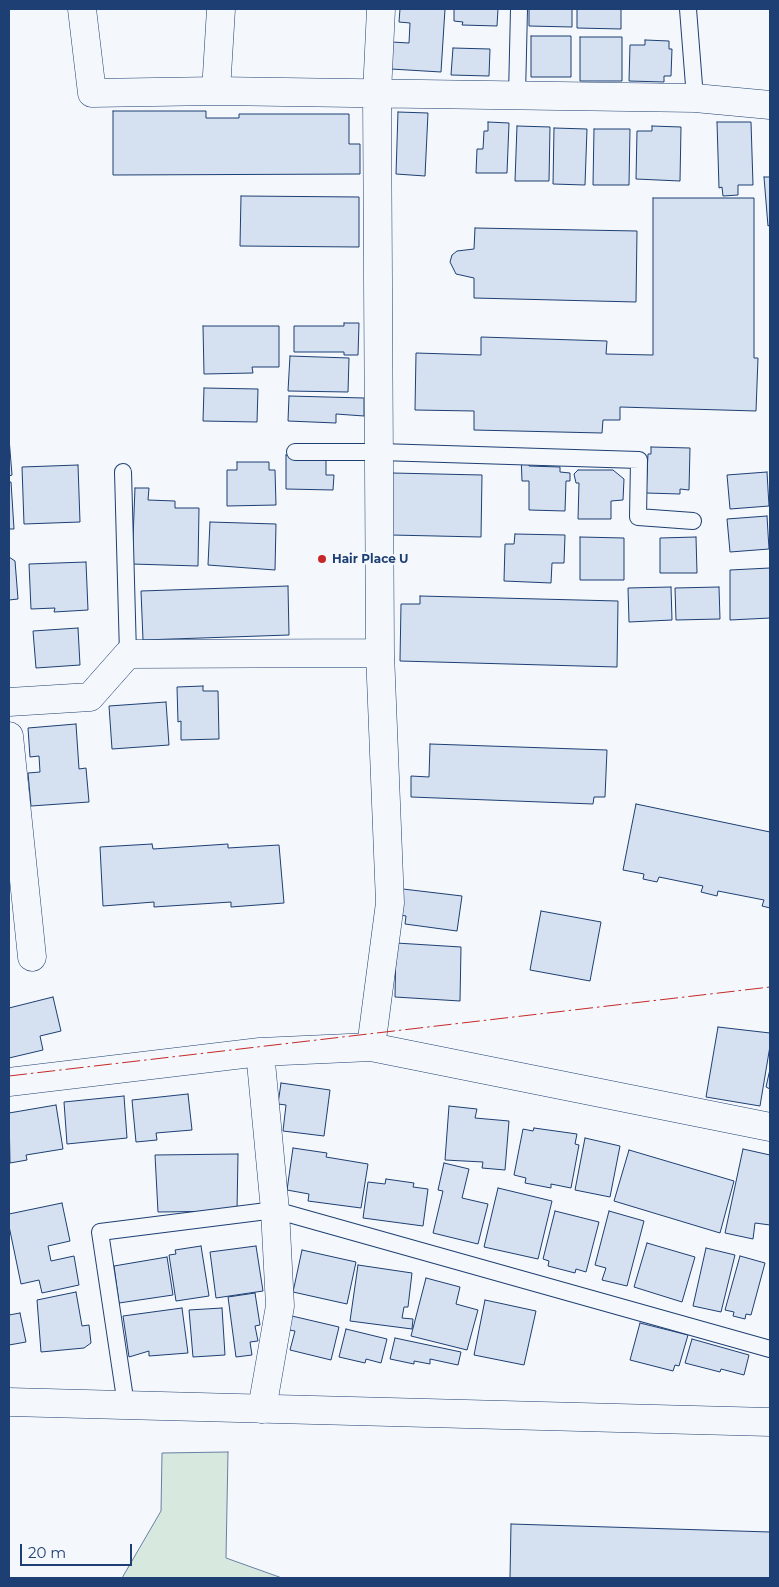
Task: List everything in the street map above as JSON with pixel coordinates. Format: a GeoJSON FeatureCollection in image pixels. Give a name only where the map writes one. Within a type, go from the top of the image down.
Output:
{"type":"FeatureCollection","features":[{"type":"Feature","properties":{"kind":"street"},"geometry":{"type":"LineString","coordinates":[[82,9],[92,93],[216,90],[695,98],[770,105]]}},
{"type":"Feature","properties":{"kind":"street"},"geometry":{"type":"LineString","coordinates":[[216,90],[221,9]]}},
{"type":"Feature","properties":{"kind":"street"},"geometry":{"type":"LineString","coordinates":[[371,1047],[390,903],[380,653],[377,93],[381,9]]}},
{"type":"Feature","properties":{"kind":"street"},"geometry":{"type":"LineString","coordinates":[[9,702],[90,697],[128,654],[380,653]]}},
{"type":"Feature","properties":{"kind":"street"},"geometry":{"type":"LineString","coordinates":[[9,736],[32,957]]}},
{"type":"Feature","properties":{"kind":"street"},"geometry":{"type":"LineString","coordinates":[[9,1082],[260,1052],[371,1047],[770,1127]]}},
{"type":"Feature","properties":{"kind":"street"},"geometry":{"type":"LineString","coordinates":[[260,1052],[275,1210],[280,1306],[262,1409]]}},
{"type":"Feature","properties":{"kind":"street"},"geometry":{"type":"LineString","coordinates":[[9,1402],[770,1422]]}},
{"type":"Feature","properties":{"kind":"lane"},"geometry":{"type":"LineString","coordinates":[[517,95],[519,9]]}},
{"type":"Feature","properties":{"kind":"lane"},"geometry":{"type":"LineString","coordinates":[[688,9],[695,98]]}},
{"type":"Feature","properties":{"kind":"lane"},"geometry":{"type":"LineString","coordinates":[[296,452],[380,452],[640,460],[638,517],[693,521]]}},
{"type":"Feature","properties":{"kind":"lane"},"geometry":{"type":"LineString","coordinates":[[123,472],[128,654]]}},
{"type":"Feature","properties":{"kind":"lane"},"geometry":{"type":"LineString","coordinates":[[126,1405],[100,1232],[275,1210],[770,1349]]}},
{"type":"Feature","properties":{"kind":"shaded area"},"geometry":{"type":"Polygon","coordinates":[[[228,1452],[226,1558],[282,1578],[122,1578],[161,1511],[162,1453],[228,1452]]]}},
{"type":"Feature","properties":{"kind":"building"},"geometry":{"type":"Polygon","coordinates":[[[400,9],[445,9],[441,72],[391,69],[392,42],[409,43],[410,23],[399,22],[400,9]]]}},
{"type":"Feature","properties":{"kind":"building"},"geometry":{"type":"Polygon","coordinates":[[[454,9],[498,9],[497,26],[462,25],[463,22],[454,21],[454,9]]]}},
{"type":"Feature","properties":{"kind":"building"},"geometry":{"type":"Polygon","coordinates":[[[529,9],[572,9],[572,27],[529,26],[529,9]]]}},
{"type":"Feature","properties":{"kind":"building"},"geometry":{"type":"Polygon","coordinates":[[[577,9],[621,9],[621,29],[577,28],[577,9]]]}},
{"type":"Feature","properties":{"kind":"building"},"geometry":{"type":"Polygon","coordinates":[[[531,36],[571,36],[571,77],[531,77],[531,36]]]}},
{"type":"Feature","properties":{"kind":"building"},"geometry":{"type":"Polygon","coordinates":[[[580,37],[622,37],[622,81],[580,81],[580,37]]]}},
{"type":"Feature","properties":{"kind":"building"},"geometry":{"type":"Polygon","coordinates":[[[645,40],[669,41],[669,49],[672,49],[671,76],[664,76],[664,82],[629,81],[630,45],[645,45],[645,40]]]}},
{"type":"Feature","properties":{"kind":"building"},"geometry":{"type":"Polygon","coordinates":[[[453,48],[490,49],[489,76],[451,75],[453,48]]]}},
{"type":"Feature","properties":{"kind":"building"},"geometry":{"type":"Polygon","coordinates":[[[113,111],[206,111],[206,118],[239,118],[239,114],[349,114],[349,144],[360,144],[360,174],[113,175],[113,111]]]}},
{"type":"Feature","properties":{"kind":"building"},"geometry":{"type":"Polygon","coordinates":[[[398,112],[428,113],[425,176],[396,174],[398,112]]]}},
{"type":"Feature","properties":{"kind":"building"},"geometry":{"type":"Polygon","coordinates":[[[488,122],[509,123],[507,173],[476,173],[477,149],[483,149],[484,131],[488,131],[488,122]]]}},
{"type":"Feature","properties":{"kind":"building"},"geometry":{"type":"Polygon","coordinates":[[[717,122],[751,122],[753,185],[738,185],[738,195],[723,196],[722,187],[719,188],[717,122]]]}},
{"type":"Feature","properties":{"kind":"building"},"geometry":{"type":"Polygon","coordinates":[[[517,126],[550,127],[549,181],[515,181],[517,126]]]}},
{"type":"Feature","properties":{"kind":"building"},"geometry":{"type":"Polygon","coordinates":[[[652,126],[681,127],[680,181],[636,179],[637,131],[652,131],[652,126]]]}},
{"type":"Feature","properties":{"kind":"building"},"geometry":{"type":"Polygon","coordinates":[[[554,128],[587,129],[585,185],[553,184],[554,128]]]}},
{"type":"Feature","properties":{"kind":"building"},"geometry":{"type":"Polygon","coordinates":[[[594,129],[630,129],[629,185],[593,185],[594,129]]]}},
{"type":"Feature","properties":{"kind":"building"},"geometry":{"type":"Polygon","coordinates":[[[764,177],[770,177],[770,225],[768,226],[764,177]]]}},
{"type":"Feature","properties":{"kind":"building"},"geometry":{"type":"Polygon","coordinates":[[[241,196],[359,197],[359,247],[240,246],[241,196]]]}},
{"type":"Feature","properties":{"kind":"building"},"geometry":{"type":"Polygon","coordinates":[[[653,198],[754,198],[754,358],[758,358],[756,411],[620,407],[620,420],[603,420],[602,433],[474,430],[474,411],[415,410],[416,353],[481,355],[481,337],[607,341],[606,354],[653,355],[653,198]]]}},
{"type":"Feature","properties":{"kind":"building"},"geometry":{"type":"Polygon","coordinates":[[[475,228],[637,231],[636,302],[474,298],[474,278],[456,274],[450,262],[452,255],[457,251],[474,249],[475,228]]]}},
{"type":"Feature","properties":{"kind":"building"},"geometry":{"type":"Polygon","coordinates":[[[344,323],[359,323],[358,355],[344,355],[344,352],[294,352],[294,326],[344,326],[344,323]]]}},
{"type":"Feature","properties":{"kind":"building"},"geometry":{"type":"Polygon","coordinates":[[[203,326],[279,326],[279,367],[252,367],[253,373],[204,374],[203,326]]]}},
{"type":"Feature","properties":{"kind":"building"},"geometry":{"type":"Polygon","coordinates":[[[290,356],[349,358],[348,392],[288,391],[290,356]]]}},
{"type":"Feature","properties":{"kind":"building"},"geometry":{"type":"Polygon","coordinates":[[[204,388],[258,389],[257,422],[203,421],[204,388]]]}},
{"type":"Feature","properties":{"kind":"building"},"geometry":{"type":"Polygon","coordinates":[[[289,396],[364,398],[364,416],[336,414],[336,423],[288,421],[289,396]]]}},
{"type":"Feature","properties":{"kind":"building"},"geometry":{"type":"Polygon","coordinates":[[[9,438],[12,475],[9,476],[9,438]]]}},
{"type":"Feature","properties":{"kind":"building"},"geometry":{"type":"Polygon","coordinates":[[[651,447],[690,448],[689,490],[680,489],[680,494],[646,493],[648,454],[651,454],[651,447]]]}},
{"type":"Feature","properties":{"kind":"building"},"geometry":{"type":"Polygon","coordinates":[[[286,455],[326,455],[326,475],[334,475],[333,490],[286,489],[286,455]]]}},
{"type":"Feature","properties":{"kind":"building"},"geometry":{"type":"Polygon","coordinates":[[[521,455],[530,455],[529,466],[560,467],[560,472],[570,473],[570,481],[566,481],[565,511],[529,510],[529,481],[522,481],[521,455]]]}},
{"type":"Feature","properties":{"kind":"building"},"geometry":{"type":"Polygon","coordinates":[[[237,462],[269,462],[269,470],[275,470],[276,505],[227,506],[227,470],[237,470],[237,462]]]}},
{"type":"Feature","properties":{"kind":"building"},"geometry":{"type":"Polygon","coordinates":[[[78,465],[80,522],[24,524],[22,467],[78,465]]]}},
{"type":"Feature","properties":{"kind":"building"},"geometry":{"type":"Polygon","coordinates":[[[578,470],[613,470],[624,479],[623,500],[611,501],[611,519],[578,519],[579,483],[576,483],[574,474],[578,470]]]}},
{"type":"Feature","properties":{"kind":"building"},"geometry":{"type":"Polygon","coordinates":[[[767,472],[769,506],[730,509],[727,475],[767,472]]]}},
{"type":"Feature","properties":{"kind":"building"},"geometry":{"type":"Polygon","coordinates":[[[392,473],[482,475],[481,537],[391,535],[392,473]]]}},
{"type":"Feature","properties":{"kind":"building"},"geometry":{"type":"Polygon","coordinates":[[[9,482],[11,482],[14,529],[9,529],[9,482]]]}},
{"type":"Feature","properties":{"kind":"building"},"geometry":{"type":"Polygon","coordinates":[[[135,488],[149,488],[148,500],[175,501],[175,508],[199,508],[198,566],[132,564],[135,488]]]}},
{"type":"Feature","properties":{"kind":"building"},"geometry":{"type":"Polygon","coordinates":[[[767,516],[769,549],[730,552],[727,519],[767,516]]]}},
{"type":"Feature","properties":{"kind":"building"},"geometry":{"type":"Polygon","coordinates":[[[210,522],[276,524],[275,570],[208,565],[210,522]]]}},
{"type":"Feature","properties":{"kind":"building"},"geometry":{"type":"Polygon","coordinates":[[[515,534],[565,535],[564,563],[552,563],[551,583],[504,581],[505,544],[514,544],[515,534]]]}},
{"type":"Feature","properties":{"kind":"building"},"geometry":{"type":"Polygon","coordinates":[[[580,537],[624,538],[624,580],[580,580],[580,537]]]}},
{"type":"Feature","properties":{"kind":"building"},"geometry":{"type":"Polygon","coordinates":[[[696,537],[697,573],[660,573],[660,538],[696,537]]]}},
{"type":"Feature","properties":{"kind":"building"},"geometry":{"type":"Polygon","coordinates":[[[9,557],[15,561],[18,599],[9,600],[9,557]]]}},
{"type":"Feature","properties":{"kind":"building"},"geometry":{"type":"Polygon","coordinates":[[[86,562],[88,610],[54,612],[55,608],[31,609],[29,564],[86,562]]]}},
{"type":"Feature","properties":{"kind":"building"},"geometry":{"type":"Polygon","coordinates":[[[770,568],[770,618],[730,620],[730,570],[770,568]]]}},
{"type":"Feature","properties":{"kind":"building"},"geometry":{"type":"Polygon","coordinates":[[[288,586],[289,635],[143,640],[141,591],[288,586]]]}},
{"type":"Feature","properties":{"kind":"building"},"geometry":{"type":"Polygon","coordinates":[[[671,587],[672,620],[629,622],[628,588],[671,587]]]}},
{"type":"Feature","properties":{"kind":"building"},"geometry":{"type":"Polygon","coordinates":[[[719,587],[720,619],[676,620],[675,588],[719,587]]]}},
{"type":"Feature","properties":{"kind":"building"},"geometry":{"type":"Polygon","coordinates":[[[420,596],[618,601],[617,667],[400,661],[401,604],[420,604],[420,596]]]}},
{"type":"Feature","properties":{"kind":"building"},"geometry":{"type":"Polygon","coordinates":[[[78,628],[80,665],[36,668],[33,631],[78,628]]]}},
{"type":"Feature","properties":{"kind":"building"},"geometry":{"type":"Polygon","coordinates":[[[203,686],[203,691],[218,691],[219,739],[181,740],[181,721],[178,722],[177,687],[203,686]]]}},
{"type":"Feature","properties":{"kind":"building"},"geometry":{"type":"Polygon","coordinates":[[[166,702],[169,745],[112,749],[109,706],[166,702]]]}},
{"type":"Feature","properties":{"kind":"building"},"geometry":{"type":"Polygon","coordinates":[[[76,724],[79,769],[86,768],[89,802],[31,806],[28,773],[40,772],[39,756],[30,757],[28,728],[76,724]]]}},
{"type":"Feature","properties":{"kind":"building"},"geometry":{"type":"Polygon","coordinates":[[[430,744],[607,750],[605,797],[594,797],[593,804],[411,797],[411,776],[429,777],[430,744]]]}},
{"type":"Feature","properties":{"kind":"building"},"geometry":{"type":"Polygon","coordinates":[[[636,804],[770,832],[770,908],[762,906],[764,900],[718,891],[717,896],[701,892],[703,886],[659,877],[657,882],[643,879],[644,874],[623,870],[636,804]]]}},
{"type":"Feature","properties":{"kind":"building"},"geometry":{"type":"Polygon","coordinates":[[[152,844],[153,849],[228,844],[228,848],[279,845],[284,903],[231,907],[231,902],[154,907],[154,902],[103,906],[100,847],[152,844]]]}},
{"type":"Feature","properties":{"kind":"building"},"geometry":{"type":"Polygon","coordinates":[[[403,889],[462,896],[457,931],[405,924],[406,916],[400,915],[403,889]]]}},
{"type":"Feature","properties":{"kind":"building"},"geometry":{"type":"Polygon","coordinates":[[[541,911],[601,922],[590,981],[530,970],[541,911]]]}},
{"type":"Feature","properties":{"kind":"building"},"geometry":{"type":"Polygon","coordinates":[[[396,943],[461,947],[460,1001],[395,997],[396,943]]]}},
{"type":"Feature","properties":{"kind":"building"},"geometry":{"type":"Polygon","coordinates":[[[53,997],[61,1031],[40,1036],[43,1050],[9,1058],[9,1008],[53,997]]]}},
{"type":"Feature","properties":{"kind":"building"},"geometry":{"type":"Polygon","coordinates":[[[718,1027],[770,1033],[770,1046],[760,1106],[706,1097],[718,1027]]]}},
{"type":"Feature","properties":{"kind":"building"},"geometry":{"type":"Polygon","coordinates":[[[770,1069],[770,1089],[766,1087],[770,1069]]]}},
{"type":"Feature","properties":{"kind":"building"},"geometry":{"type":"Polygon","coordinates":[[[281,1083],[330,1090],[324,1136],[283,1131],[286,1105],[278,1104],[281,1083]]]}},
{"type":"Feature","properties":{"kind":"building"},"geometry":{"type":"Polygon","coordinates":[[[188,1094],[192,1130],[156,1133],[157,1140],[136,1142],[132,1100],[188,1094]]]}},
{"type":"Feature","properties":{"kind":"building"},"geometry":{"type":"Polygon","coordinates":[[[124,1096],[127,1138],[67,1144],[64,1102],[124,1096]]]}},
{"type":"Feature","properties":{"kind":"building"},"geometry":{"type":"Polygon","coordinates":[[[56,1105],[63,1149],[26,1155],[27,1160],[10,1163],[9,1113],[56,1105]]]}},
{"type":"Feature","properties":{"kind":"building"},"geometry":{"type":"Polygon","coordinates":[[[449,1106],[477,1109],[475,1118],[509,1121],[505,1170],[482,1168],[483,1162],[445,1160],[449,1106]]]}},
{"type":"Feature","properties":{"kind":"building"},"geometry":{"type":"Polygon","coordinates":[[[534,1128],[577,1134],[575,1144],[579,1145],[571,1188],[551,1184],[551,1188],[525,1183],[526,1178],[514,1175],[523,1129],[533,1131],[534,1128]]]}},
{"type":"Feature","properties":{"kind":"building"},"geometry":{"type":"Polygon","coordinates":[[[585,1138],[620,1146],[610,1197],[575,1190],[585,1138]]]}},
{"type":"Feature","properties":{"kind":"building"},"geometry":{"type":"Polygon","coordinates":[[[293,1148],[327,1153],[326,1157],[368,1164],[361,1208],[308,1201],[309,1194],[287,1190],[293,1148]]]}},
{"type":"Feature","properties":{"kind":"building"},"geometry":{"type":"Polygon","coordinates":[[[743,1149],[770,1155],[770,1225],[755,1223],[753,1239],[725,1233],[743,1149]]]}},
{"type":"Feature","properties":{"kind":"building"},"geometry":{"type":"Polygon","coordinates":[[[629,1150],[734,1181],[720,1233],[614,1201],[629,1150]]]}},
{"type":"Feature","properties":{"kind":"building"},"geometry":{"type":"Polygon","coordinates":[[[238,1154],[237,1211],[158,1212],[155,1155],[238,1154]]]}},
{"type":"Feature","properties":{"kind":"building"},"geometry":{"type":"Polygon","coordinates":[[[444,1163],[469,1169],[462,1198],[488,1204],[478,1244],[433,1233],[443,1191],[438,1190],[444,1163]]]}},
{"type":"Feature","properties":{"kind":"building"},"geometry":{"type":"Polygon","coordinates":[[[386,1179],[414,1183],[413,1187],[428,1189],[423,1226],[363,1218],[368,1182],[385,1184],[386,1179]]]}},
{"type":"Feature","properties":{"kind":"building"},"geometry":{"type":"Polygon","coordinates":[[[498,1188],[552,1201],[538,1259],[484,1247],[498,1188]]]}},
{"type":"Feature","properties":{"kind":"building"},"geometry":{"type":"Polygon","coordinates":[[[62,1203],[70,1241],[48,1246],[51,1261],[74,1256],[79,1285],[42,1293],[39,1280],[21,1284],[9,1226],[9,1214],[62,1203]]]}},
{"type":"Feature","properties":{"kind":"building"},"geometry":{"type":"Polygon","coordinates":[[[555,1211],[599,1222],[586,1272],[576,1269],[575,1273],[548,1266],[549,1261],[543,1259],[555,1211]]]}},
{"type":"Feature","properties":{"kind":"building"},"geometry":{"type":"Polygon","coordinates":[[[609,1211],[644,1221],[627,1286],[602,1280],[606,1268],[595,1265],[609,1211]]]}},
{"type":"Feature","properties":{"kind":"building"},"geometry":{"type":"Polygon","coordinates":[[[647,1243],[695,1257],[682,1302],[634,1287],[647,1243]]]}},
{"type":"Feature","properties":{"kind":"building"},"geometry":{"type":"Polygon","coordinates":[[[201,1246],[209,1296],[176,1301],[169,1255],[176,1254],[175,1250],[201,1246]]]}},
{"type":"Feature","properties":{"kind":"building"},"geometry":{"type":"Polygon","coordinates":[[[256,1246],[263,1291],[216,1298],[210,1252],[256,1246]]]}},
{"type":"Feature","properties":{"kind":"building"},"geometry":{"type":"Polygon","coordinates":[[[706,1248],[735,1255],[721,1312],[693,1306],[706,1248]]]}},
{"type":"Feature","properties":{"kind":"building"},"geometry":{"type":"Polygon","coordinates":[[[302,1250],[356,1262],[347,1304],[293,1292],[302,1250]]]}},
{"type":"Feature","properties":{"kind":"building"},"geometry":{"type":"Polygon","coordinates":[[[740,1256],[765,1263],[751,1315],[746,1314],[745,1319],[733,1316],[734,1312],[725,1310],[740,1256]]]}},
{"type":"Feature","properties":{"kind":"building"},"geometry":{"type":"Polygon","coordinates":[[[167,1257],[173,1295],[119,1303],[114,1266],[167,1257]]]}},
{"type":"Feature","properties":{"kind":"building"},"geometry":{"type":"Polygon","coordinates":[[[358,1265],[412,1273],[408,1307],[404,1307],[402,1318],[413,1319],[412,1329],[350,1321],[358,1265]]]}},
{"type":"Feature","properties":{"kind":"building"},"geometry":{"type":"Polygon","coordinates":[[[426,1278],[460,1287],[456,1304],[478,1310],[467,1350],[411,1336],[426,1278]]]}},
{"type":"Feature","properties":{"kind":"building"},"geometry":{"type":"Polygon","coordinates":[[[76,1292],[82,1326],[89,1325],[91,1343],[84,1348],[41,1352],[37,1300],[76,1292]]]}},
{"type":"Feature","properties":{"kind":"building"},"geometry":{"type":"Polygon","coordinates":[[[255,1293],[260,1325],[255,1326],[258,1341],[250,1342],[252,1355],[236,1357],[228,1297],[255,1293]]]}},
{"type":"Feature","properties":{"kind":"building"},"geometry":{"type":"Polygon","coordinates":[[[485,1300],[536,1311],[524,1365],[474,1355],[485,1300]]]}},
{"type":"Feature","properties":{"kind":"building"},"geometry":{"type":"Polygon","coordinates":[[[182,1308],[188,1353],[149,1356],[149,1351],[129,1357],[123,1316],[182,1308]]]}},
{"type":"Feature","properties":{"kind":"building"},"geometry":{"type":"Polygon","coordinates":[[[222,1308],[225,1355],[193,1357],[189,1310],[222,1308]]]}},
{"type":"Feature","properties":{"kind":"building"},"geometry":{"type":"Polygon","coordinates":[[[20,1313],[26,1342],[9,1345],[9,1315],[20,1313]]]}},
{"type":"Feature","properties":{"kind":"building"},"geometry":{"type":"Polygon","coordinates":[[[292,1316],[339,1327],[331,1360],[290,1350],[295,1331],[289,1330],[292,1316]]]}},
{"type":"Feature","properties":{"kind":"building"},"geometry":{"type":"Polygon","coordinates":[[[640,1323],[688,1335],[679,1366],[675,1365],[673,1371],[630,1360],[640,1323]]]}},
{"type":"Feature","properties":{"kind":"building"},"geometry":{"type":"Polygon","coordinates":[[[346,1329],[387,1339],[381,1363],[366,1359],[365,1363],[339,1357],[346,1329]]]}},
{"type":"Feature","properties":{"kind":"building"},"geometry":{"type":"Polygon","coordinates":[[[395,1338],[461,1352],[458,1365],[430,1359],[430,1364],[414,1361],[414,1364],[390,1359],[395,1338]]]}},
{"type":"Feature","properties":{"kind":"building"},"geometry":{"type":"Polygon","coordinates":[[[692,1339],[749,1355],[744,1375],[721,1369],[720,1372],[685,1363],[692,1339]]]}},
{"type":"Feature","properties":{"kind":"building"},"geometry":{"type":"Polygon","coordinates":[[[511,1524],[770,1532],[770,1578],[510,1578],[511,1524]]]}},
{"type":"Feature","properties":{"kind":"power"},"geometry":{"type":"LineString","coordinates":[[9,1076],[770,987]]}},
{"type":"Feature","properties":{"kind":"place","name":"Hair Place U"},"geometry":{"type":"Point","coordinates":[322,559]}}]}
